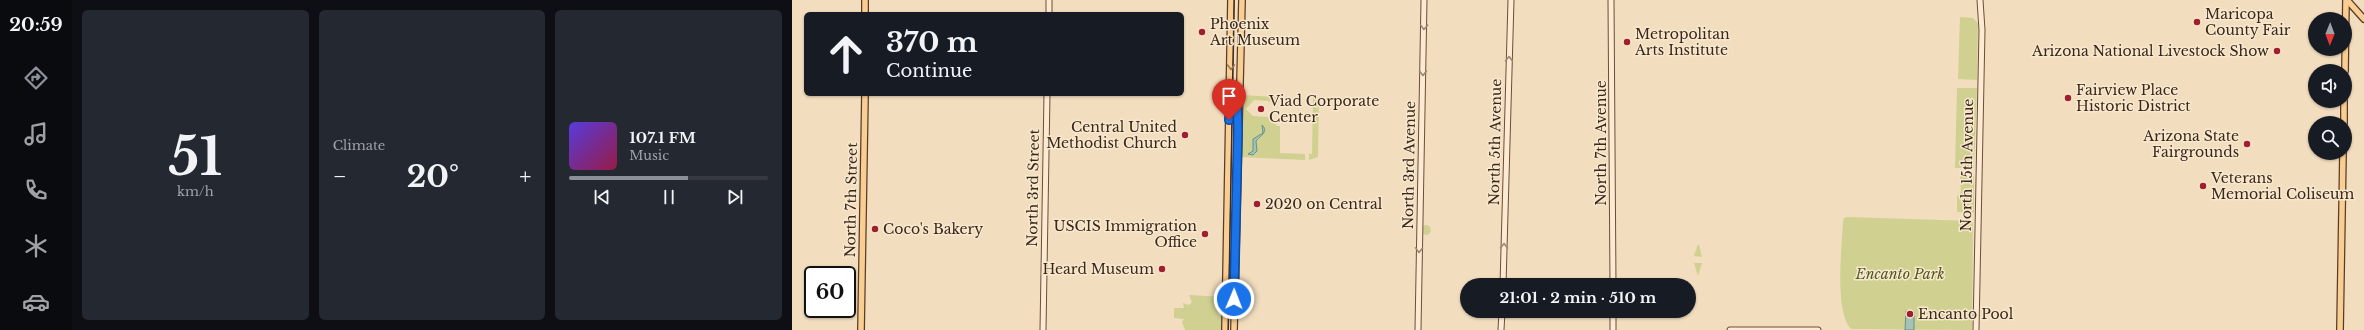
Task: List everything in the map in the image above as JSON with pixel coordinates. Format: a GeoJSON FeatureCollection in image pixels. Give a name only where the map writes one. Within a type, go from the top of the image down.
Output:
{"type":"FeatureCollection","features":[{"type":"Feature","properties":{"kind":"main road"},"geometry":{"type":"LineString","coordinates":[[865,0],[865,12]]}},
{"type":"Feature","properties":{"kind":"main road"},"geometry":{"type":"LineString","coordinates":[[1224,330],[1231,0]]}},
{"type":"Feature","properties":{"kind":"main road"},"geometry":{"type":"LineString","coordinates":[[1234,330],[1242,0]]}},
{"type":"Feature","properties":{"kind":"main road"},"geometry":{"type":"LineString","coordinates":[[2346,0],[2364,18]]}},
{"type":"Feature","properties":{"kind":"main road"},"geometry":{"type":"LineString","coordinates":[[2345,64],[2346,0]]}},
{"type":"Feature","properties":{"kind":"main road"},"geometry":{"type":"LineString","coordinates":[[1230,95],[1233,96],[1237,102],[1238,129]]}},
{"type":"Feature","properties":{"kind":"main road","name":"North 7th Street"},"geometry":{"type":"LineString","coordinates":[[861,330],[865,96]]}},
{"type":"Feature","properties":{"kind":"main road"},"geometry":{"type":"LineString","coordinates":[[2340,330],[2343,160]]}},
{"type":"Feature","properties":{"kind":"street"},"geometry":{"type":"LineString","coordinates":[[1049,0],[1049,12]]}},
{"type":"Feature","properties":{"kind":"street","name":"North 3rd Avenue"},"geometry":{"type":"LineString","coordinates":[[1418,330],[1424,0]]}},
{"type":"Feature","properties":{"kind":"street","name":"North 5th Avenue"},"geometry":{"type":"LineString","coordinates":[[1503,278],[1511,0]]}},
{"type":"Feature","properties":{"kind":"street","name":"North 7th Avenue"},"geometry":{"type":"LineString","coordinates":[[1611,0],[1613,278]]}},
{"type":"Feature","properties":{"kind":"street","name":"North 15th Avenue"},"geometry":{"type":"LineString","coordinates":[[1976,330],[1982,30],[1980,0]]}},
{"type":"Feature","properties":{"kind":"street","name":"North 3rd Street"},"geometry":{"type":"LineString","coordinates":[[1043,330],[1047,96]]}},
{"type":"Feature","properties":{"kind":"street"},"geometry":{"type":"LineString","coordinates":[[1501,330],[1502,318]]}},
{"type":"Feature","properties":{"kind":"street"},"geometry":{"type":"LineString","coordinates":[[1613,318],[1613,330]]}},
{"type":"Feature","properties":{"kind":"street"},"geometry":{"type":"LineString","coordinates":[[1730,330],[1818,330]]}},
{"type":"Feature","properties":{"kind":"green space"},"geometry":{"type":"Polygon","coordinates":[[[1960,17],[1973,18],[1978,23],[1977,80],[1958,79],[1960,17]]]}},
{"type":"Feature","properties":{"kind":"green space"},"geometry":{"type":"Polygon","coordinates":[[[1957,88],[1977,88],[1974,168],[1955,168],[1957,88]]]}},
{"type":"Feature","properties":{"kind":"green space"},"geometry":{"type":"Polygon","coordinates":[[[1241,95],[1276,97],[1275,105],[1268,101],[1254,100],[1246,109],[1253,116],[1268,117],[1277,126],[1280,126],[1280,153],[1305,154],[1305,160],[1240,157],[1241,95]]]}},
{"type":"Feature","properties":{"kind":"green space"},"geometry":{"type":"Polygon","coordinates":[[[1311,96],[1319,97],[1318,157],[1309,160],[1309,154],[1312,154],[1313,98],[1311,96]]]}},
{"type":"Feature","properties":{"kind":"green space"},"geometry":{"type":"Polygon","coordinates":[[[1960,176],[1974,176],[1974,213],[1957,212],[1957,196],[1961,192],[1960,176]]]}},
{"type":"Feature","properties":{"kind":"green space","name":"Encanto Park"},"geometry":{"type":"Polygon","coordinates":[[[1844,218],[1973,221],[1972,330],[1851,329],[1842,308],[1840,278],[1843,221],[1844,218]]]}},
{"type":"Feature","properties":{"kind":"green space"},"geometry":{"type":"Polygon","coordinates":[[[1424,225],[1428,225],[1431,230],[1428,235],[1424,235],[1421,232],[1421,228],[1424,225]]]}},
{"type":"Feature","properties":{"kind":"green space"},"geometry":{"type":"Polygon","coordinates":[[[1698,244],[1699,245],[1702,257],[1694,256],[1698,244]]]}},
{"type":"Feature","properties":{"kind":"green space"},"geometry":{"type":"Polygon","coordinates":[[[1694,263],[1702,263],[1698,276],[1694,263]]]}},
{"type":"Feature","properties":{"kind":"green space"},"geometry":{"type":"Polygon","coordinates":[[[1189,295],[1226,297],[1225,330],[1185,330],[1182,322],[1184,319],[1174,318],[1174,308],[1184,308],[1183,303],[1189,305],[1192,302],[1189,295]]]}},
{"type":"Feature","properties":{"kind":"shaded area"},"geometry":{"type":"Polygon","coordinates":[[[1262,125],[1265,130],[1262,136],[1256,141],[1257,151],[1253,155],[1248,154],[1253,151],[1253,139],[1263,133],[1262,125]]]}},
{"type":"Feature","properties":{"kind":"shaded area"},"geometry":{"type":"Polygon","coordinates":[[[1906,311],[1914,312],[1914,330],[1905,330],[1906,311]]]}},
{"type":"Feature","properties":{"kind":"tram line"},"geometry":{"type":"LineString","coordinates":[[1228,330],[1234,0]]}},
{"type":"Feature","properties":{"kind":"place","name":"Maricopa County Fair"},"geometry":{"type":"Point","coordinates":[2197,22]}},
{"type":"Feature","properties":{"kind":"place","name":"Phoenix Art Museum"},"geometry":{"type":"Point","coordinates":[1202,32]}},
{"type":"Feature","properties":{"kind":"place","name":"Metropolitan Arts Institute"},"geometry":{"type":"Point","coordinates":[1627,42]}},
{"type":"Feature","properties":{"kind":"place","name":"Arizona National Livestock Show"},"geometry":{"type":"Point","coordinates":[2277,51]}},
{"type":"Feature","properties":{"kind":"place","name":"Fairview Place Historic District"},"geometry":{"type":"Point","coordinates":[2068,98]}},
{"type":"Feature","properties":{"kind":"place","name":"Viad Corporate Center"},"geometry":{"type":"Point","coordinates":[1261,109]}},
{"type":"Feature","properties":{"kind":"place","name":"Central United Methodist Church"},"geometry":{"type":"Point","coordinates":[1185,135]}},
{"type":"Feature","properties":{"kind":"place","name":"Arizona State Fairgrounds"},"geometry":{"type":"Point","coordinates":[2247,144]}},
{"type":"Feature","properties":{"kind":"place","name":"Veterans Memorial Coliseum"},"geometry":{"type":"Point","coordinates":[2203,186]}},
{"type":"Feature","properties":{"kind":"place","name":"2020 on Central"},"geometry":{"type":"Point","coordinates":[1257,204]}},
{"type":"Feature","properties":{"kind":"place","name":"Coco's Bakery"},"geometry":{"type":"Point","coordinates":[875,229]}},
{"type":"Feature","properties":{"kind":"place","name":"USCIS Immigration Office"},"geometry":{"type":"Point","coordinates":[1205,234]}},
{"type":"Feature","properties":{"kind":"place","name":"Heard Museum"},"geometry":{"type":"Point","coordinates":[1162,269]}},
{"type":"Feature","properties":{"kind":"place","name":"Encanto Pool"},"geometry":{"type":"Point","coordinates":[1910,314]}},
{"type":"Feature","properties":{"kind":"route"},"geometry":{"type":"LineString","coordinates":[[1229,120],[1231,95],[1237,102],[1238,129],[1234,299]]}}]}
